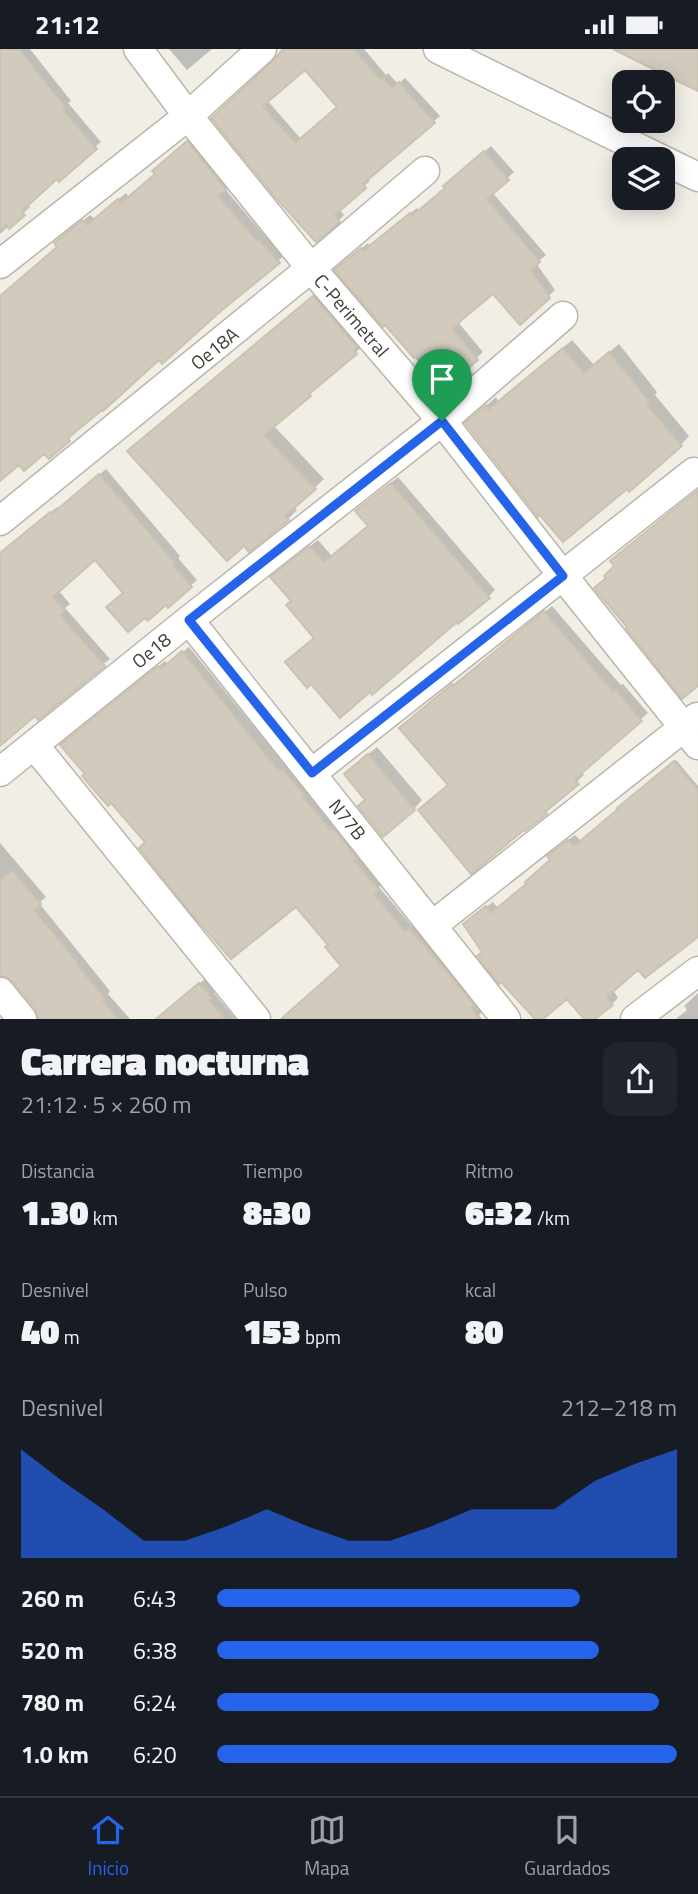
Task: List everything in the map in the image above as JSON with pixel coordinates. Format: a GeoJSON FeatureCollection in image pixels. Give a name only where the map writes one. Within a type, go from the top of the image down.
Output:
{"type":"FeatureCollection","features":[{"type":"Feature","properties":{"kind":"street","name":"C-Perimetral"},"geometry":{"type":"LineString","coordinates":[[138,49],[188,116],[442,421],[563,576],[693,729]]}},
{"type":"Feature","properties":{"kind":"street"},"geometry":{"type":"LineString","coordinates":[[0,264],[188,116],[262,49]]}},
{"type":"Feature","properties":{"kind":"street"},"geometry":{"type":"LineString","coordinates":[[438,49],[636,147]]}},
{"type":"Feature","properties":{"kind":"street"},"geometry":{"type":"LineString","coordinates":[[675,166],[698,177]]}},
{"type":"Feature","properties":{"kind":"street","name":"Oe18A"},"geometry":{"type":"LineString","coordinates":[[0,521],[312,268],[425,171]]}},
{"type":"Feature","properties":{"kind":"street","name":"Oe18"},"geometry":{"type":"LineString","coordinates":[[0,772],[442,421],[563,316]]}},
{"type":"Feature","properties":{"kind":"street"},"geometry":{"type":"LineString","coordinates":[[312,773],[694,472]]}},
{"type":"Feature","properties":{"kind":"street","name":"N77B"},"geometry":{"type":"LineString","coordinates":[[189,620],[506,1019]]}},
{"type":"Feature","properties":{"kind":"street"},"geometry":{"type":"LineString","coordinates":[[433,925],[693,729]]}},
{"type":"Feature","properties":{"kind":"street"},"geometry":{"type":"LineString","coordinates":[[34,745],[256,1019]]}},
{"type":"Feature","properties":{"kind":"street"},"geometry":{"type":"LineString","coordinates":[[635,1019],[698,971]]}},
{"type":"Feature","properties":{"kind":"building"},"geometry":{"type":"Polygon","coordinates":[[[0,49],[19,49],[66,108],[63,110],[97,149],[59,182],[57,179],[22,211],[25,215],[9,229],[6,225],[0,230],[0,49]]]}},
{"type":"Feature","properties":{"kind":"building"},"geometry":{"type":"Polygon","coordinates":[[[283,49],[354,49],[380,79],[382,77],[392,88],[399,82],[435,123],[363,184],[366,188],[335,215],[340,222],[316,242],[275,197],[211,118],[283,49]],[[305,70],[263,106],[295,143],[337,107],[305,70]]]}},
{"type":"Feature","properties":{"kind":"building"},"geometry":{"type":"Polygon","coordinates":[[[613,49],[698,49],[698,91],[675,80],[675,70],[655,70],[613,49]]]}},
{"type":"Feature","properties":{"kind":"building"},"geometry":{"type":"Polygon","coordinates":[[[187,141],[226,190],[218,196],[280,263],[162,364],[159,360],[103,411],[68,438],[70,441],[49,459],[44,454],[24,471],[19,465],[0,481],[0,296],[57,247],[54,243],[82,220],[87,225],[118,199],[121,203],[155,174],[152,171],[187,141]]]}},
{"type":"Feature","properties":{"kind":"building"},"geometry":{"type":"Polygon","coordinates":[[[484,151],[509,180],[487,199],[540,262],[531,270],[550,298],[520,325],[493,294],[458,323],[453,329],[478,360],[460,375],[464,380],[448,394],[385,325],[383,327],[334,270],[361,248],[363,251],[410,213],[412,216],[484,151]]]}},
{"type":"Feature","properties":{"kind":"building"},"geometry":{"type":"Polygon","coordinates":[[[313,296],[357,347],[353,350],[357,354],[264,435],[316,489],[285,516],[289,520],[249,552],[244,546],[227,561],[127,451],[313,296]]]}},
{"type":"Feature","properties":{"kind":"building"},"geometry":{"type":"Polygon","coordinates":[[[563,348],[584,373],[609,352],[650,402],[647,405],[682,446],[629,492],[627,489],[563,542],[540,515],[538,517],[465,423],[486,405],[489,409],[563,348]]]}},
{"type":"Feature","properties":{"kind":"building"},"geometry":{"type":"Polygon","coordinates":[[[99,474],[175,563],[173,565],[192,587],[168,608],[166,605],[148,621],[145,618],[128,632],[106,607],[123,593],[95,560],[53,597],[65,611],[60,615],[105,666],[38,720],[35,716],[0,746],[0,553],[99,474]]]}},
{"type":"Feature","properties":{"kind":"building"},"geometry":{"type":"Polygon","coordinates":[[[391,483],[490,598],[340,718],[311,684],[307,688],[285,662],[314,638],[286,605],[291,601],[270,577],[310,546],[324,562],[368,526],[355,511],[391,483]]]}},
{"type":"Feature","properties":{"kind":"building"},"geometry":{"type":"Polygon","coordinates":[[[698,490],[698,686],[682,699],[594,588],[606,578],[604,576],[614,566],[610,561],[698,490]]]}},
{"type":"Feature","properties":{"kind":"building"},"geometry":{"type":"Polygon","coordinates":[[[544,611],[642,721],[575,779],[579,784],[545,812],[547,814],[471,874],[418,810],[448,785],[399,728],[544,611]]]}},
{"type":"Feature","properties":{"kind":"building"},"geometry":{"type":"Polygon","coordinates":[[[182,651],[279,771],[282,769],[330,829],[332,827],[357,858],[354,861],[379,890],[374,894],[405,931],[409,928],[424,945],[474,1005],[471,1008],[480,1019],[281,1019],[341,966],[325,947],[328,945],[296,907],[231,959],[190,912],[139,848],[145,842],[111,803],[108,806],[60,745],[158,666],[161,669],[182,651]]]}},
{"type":"Feature","properties":{"kind":"building"},"geometry":{"type":"Polygon","coordinates":[[[368,754],[415,810],[383,837],[358,806],[365,800],[344,774],[368,754]]]}},
{"type":"Feature","properties":{"kind":"building"},"geometry":{"type":"Polygon","coordinates":[[[674,761],[698,790],[698,937],[645,978],[638,970],[607,997],[613,1005],[595,1019],[584,1019],[567,999],[543,1019],[535,1019],[501,982],[499,984],[477,956],[482,952],[463,924],[486,906],[491,913],[550,860],[547,856],[568,840],[574,846],[674,761]]]}},
{"type":"Feature","properties":{"kind":"building"},"geometry":{"type":"Polygon","coordinates":[[[12,870],[41,904],[34,910],[77,961],[105,999],[103,1001],[119,1019],[38,1019],[35,1008],[13,982],[0,976],[0,880],[12,870]]]}},
{"type":"Feature","properties":{"kind":"building"},"geometry":{"type":"Polygon","coordinates":[[[199,983],[225,1019],[156,1019],[199,983]]]}},
{"type":"Feature","properties":{"kind":"route"},"geometry":{"type":"LineString","coordinates":[[442,421],[563,576],[312,773],[189,620],[442,421]]}}]}
